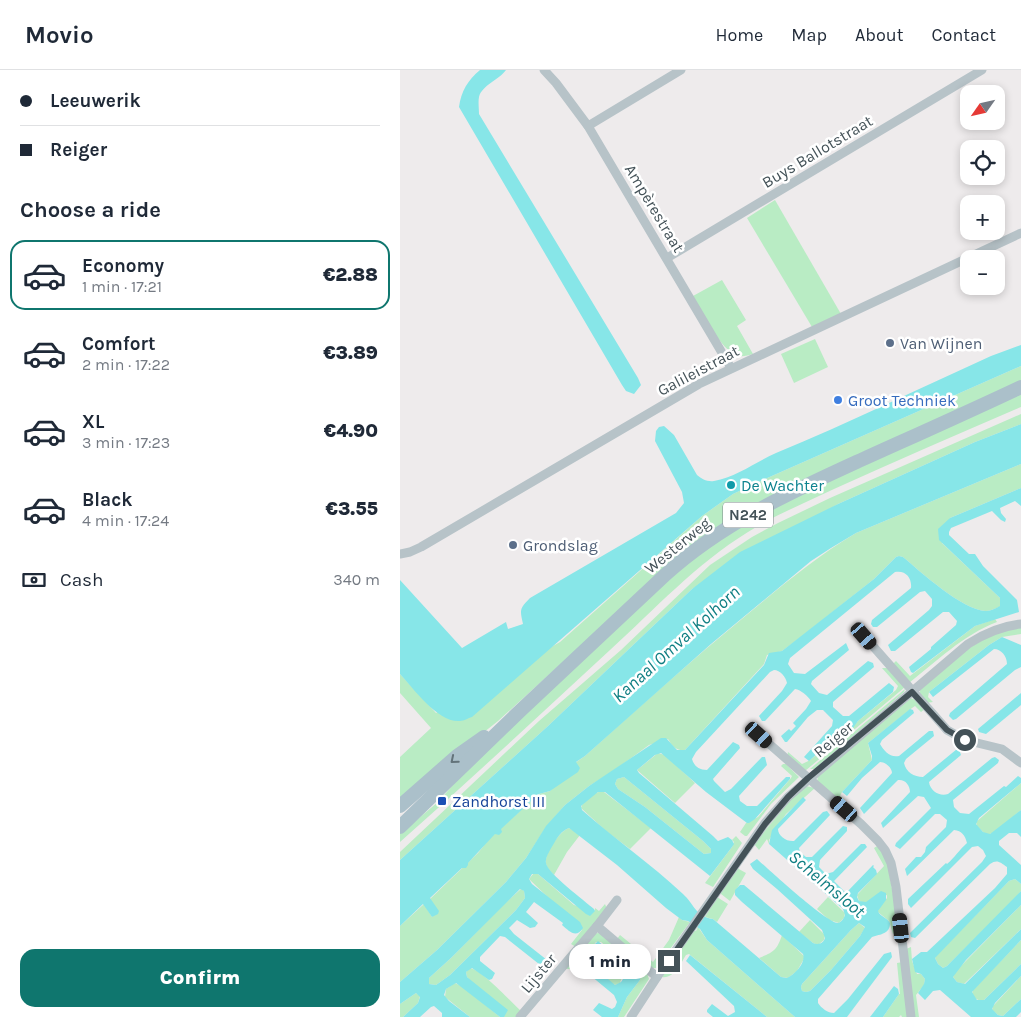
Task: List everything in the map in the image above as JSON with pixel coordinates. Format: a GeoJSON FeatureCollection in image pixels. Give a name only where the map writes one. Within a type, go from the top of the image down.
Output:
{"type":"FeatureCollection","features":[{"type":"Feature","properties":{"kind":"main road","name":"Westerweg"},"geometry":{"type":"LineString","coordinates":[[400,827],[521,710],[675,566],[719,532],[759,508],[812,482],[1021,388]]}},
{"type":"Feature","properties":{"kind":"main road","name":"Westerweg"},"geometry":{"type":"LineString","coordinates":[[400,806],[457,756],[521,710]]}},
{"type":"Feature","properties":{"kind":"street","name":"Ampèrestraat"},"geometry":{"type":"LineString","coordinates":[[544,70],[588,126],[731,368]]}},
{"type":"Feature","properties":{"kind":"street"},"geometry":{"type":"LineString","coordinates":[[588,126],[681,70]]}},
{"type":"Feature","properties":{"kind":"street","name":"Buys Ballotstraat"},"geometry":{"type":"LineString","coordinates":[[667,258],[982,70]]}},
{"type":"Feature","properties":{"kind":"street","name":"Galileistraat"},"geometry":{"type":"LineString","coordinates":[[400,554],[421,547],[731,368],[1021,234]]}},
{"type":"Feature","properties":{"kind":"street","name":"Reiger"},"geometry":{"type":"LineString","coordinates":[[631,1017],[765,824],[788,797],[808,778],[968,644],[996,629],[1007,625],[1021,624]]}},
{"type":"Feature","properties":{"kind":"street"},"geometry":{"type":"LineString","coordinates":[[864,636],[947,730],[954,735],[973,742],[1002,749],[1021,763]]}},
{"type":"Feature","properties":{"kind":"street"},"geometry":{"type":"LineString","coordinates":[[759,735],[878,841],[891,863],[896,887],[911,1017]]}},
{"type":"Feature","properties":{"kind":"street","name":"Lijster"},"geometry":{"type":"LineString","coordinates":[[520,1017],[598,926],[617,900]]}},
{"type":"Feature","properties":{"kind":"street"},"geometry":{"type":"LineString","coordinates":[[598,926],[657,977]]}},
{"type":"Feature","properties":{"kind":"green space"},"geometry":{"type":"Polygon","coordinates":[[[775,200],[841,314],[812,327],[747,218],[775,200]]]}},
{"type":"Feature","properties":{"kind":"green space"},"geometry":{"type":"Polygon","coordinates":[[[722,280],[746,320],[737,326],[753,354],[738,356],[728,349],[711,328],[693,296],[722,280]]]}},
{"type":"Feature","properties":{"kind":"green space"},"geometry":{"type":"Polygon","coordinates":[[[815,339],[828,367],[794,383],[781,354],[815,339]]]}},
{"type":"Feature","properties":{"kind":"green space"},"geometry":{"type":"Polygon","coordinates":[[[1021,366],[1021,381],[759,503],[720,525],[690,546],[498,721],[400,799],[400,757],[431,728],[400,693],[400,674],[436,713],[560,642],[702,516],[733,494],[1021,366]]]}},
{"type":"Feature","properties":{"kind":"green space"},"geometry":{"type":"Polygon","coordinates":[[[1021,394],[1021,407],[790,509],[758,526],[729,545],[676,588],[400,842],[400,834],[438,802],[474,761],[646,600],[708,546],[775,506],[1021,394]]]}},
{"type":"Feature","properties":{"kind":"green space"},"geometry":{"type":"Polygon","coordinates":[[[1021,414],[1021,424],[975,442],[838,504],[692,589],[548,726],[400,860],[400,852],[539,721],[621,650],[710,565],[752,537],[778,523],[830,498],[1021,414]]]}},
{"type":"Feature","properties":{"kind":"green space"},"geometry":{"type":"Polygon","coordinates":[[[1021,464],[1021,488],[950,518],[942,543],[1000,598],[1001,606],[986,611],[965,604],[942,589],[903,557],[896,557],[874,579],[801,637],[782,651],[767,655],[764,664],[685,750],[679,750],[668,739],[649,745],[589,786],[565,805],[546,827],[526,858],[506,882],[437,950],[400,982],[400,926],[424,904],[432,917],[438,911],[430,899],[478,853],[490,838],[539,794],[550,791],[576,765],[575,763],[728,630],[827,551],[856,533],[1021,464]]]}},
{"type":"Feature","properties":{"kind":"green space"},"geometry":{"type":"Polygon","coordinates":[[[995,619],[997,622],[962,641],[909,683],[892,665],[896,661],[910,676],[975,626],[995,619]]]}},
{"type":"Feature","properties":{"kind":"green space"},"geometry":{"type":"Polygon","coordinates":[[[1021,627],[1021,634],[1002,637],[989,645],[929,692],[928,697],[933,702],[926,703],[920,690],[969,648],[993,634],[1021,627]]]}},
{"type":"Feature","properties":{"kind":"green space"},"geometry":{"type":"Polygon","coordinates":[[[882,668],[889,668],[905,687],[805,771],[787,758],[788,752],[802,764],[817,755],[834,739],[853,726],[896,690],[898,686],[882,668]]]}},
{"type":"Feature","properties":{"kind":"green space"},"geometry":{"type":"Polygon","coordinates":[[[905,689],[904,692],[815,769],[810,769],[905,689]]]}},
{"type":"Feature","properties":{"kind":"green space"},"geometry":{"type":"Polygon","coordinates":[[[911,698],[925,709],[921,712],[915,706],[868,743],[872,760],[842,792],[840,796],[845,800],[842,802],[817,782],[818,776],[911,698]]]}},
{"type":"Feature","properties":{"kind":"green space"},"geometry":{"type":"Polygon","coordinates":[[[658,753],[665,755],[695,783],[675,803],[637,770],[658,753]]]}},
{"type":"Feature","properties":{"kind":"green space"},"geometry":{"type":"Polygon","coordinates":[[[786,764],[799,777],[771,804],[747,836],[745,836],[740,832],[746,823],[758,817],[791,778],[792,776],[781,766],[786,764]]]}},
{"type":"Feature","properties":{"kind":"green space"},"geometry":{"type":"Polygon","coordinates":[[[624,777],[703,841],[711,849],[711,853],[704,854],[645,807],[618,789],[615,784],[617,779],[624,777]]]}},
{"type":"Feature","properties":{"kind":"green space"},"geometry":{"type":"Polygon","coordinates":[[[1021,783],[1021,810],[996,831],[985,834],[977,826],[976,822],[1021,783]]]}},
{"type":"Feature","properties":{"kind":"green space"},"geometry":{"type":"Polygon","coordinates":[[[806,786],[815,788],[786,814],[769,840],[769,844],[767,839],[759,850],[754,844],[792,798],[806,786]]]}},
{"type":"Feature","properties":{"kind":"green space"},"geometry":{"type":"Polygon","coordinates":[[[601,791],[651,828],[630,849],[606,831],[581,808],[584,802],[601,791]]]}},
{"type":"Feature","properties":{"kind":"green space"},"geometry":{"type":"Polygon","coordinates":[[[569,828],[580,835],[567,852],[554,875],[546,865],[547,857],[558,837],[569,828]]]}},
{"type":"Feature","properties":{"kind":"green space"},"geometry":{"type":"Polygon","coordinates":[[[736,836],[742,843],[713,887],[705,883],[732,847],[734,842],[732,840],[736,836]]]}},
{"type":"Feature","properties":{"kind":"green space"},"geometry":{"type":"Polygon","coordinates":[[[879,845],[887,860],[899,929],[893,934],[889,921],[878,912],[887,895],[865,903],[859,901],[857,895],[884,866],[874,848],[879,845]]]}},
{"type":"Feature","properties":{"kind":"green space"},"geometry":{"type":"Polygon","coordinates":[[[737,868],[746,873],[730,901],[721,894],[721,891],[737,868]]]}},
{"type":"Feature","properties":{"kind":"green space"},"geometry":{"type":"Polygon","coordinates":[[[534,873],[538,874],[574,905],[595,911],[595,908],[599,911],[605,904],[607,909],[576,947],[571,944],[582,930],[529,879],[534,873]]]}},
{"type":"Feature","properties":{"kind":"green space"},"geometry":{"type":"Polygon","coordinates":[[[1015,879],[1021,884],[1021,891],[1014,900],[947,966],[943,968],[938,964],[936,956],[1009,881],[1015,879]]]}},
{"type":"Feature","properties":{"kind":"green space"},"geometry":{"type":"Polygon","coordinates":[[[521,889],[524,891],[525,898],[516,910],[450,975],[436,985],[429,984],[429,978],[521,889]]]}},
{"type":"Feature","properties":{"kind":"green space"},"geometry":{"type":"Polygon","coordinates":[[[717,897],[728,904],[717,922],[705,917],[717,897]]]}},
{"type":"Feature","properties":{"kind":"green space"},"geometry":{"type":"Polygon","coordinates":[[[828,897],[845,913],[844,918],[839,923],[829,920],[817,909],[828,897]]]}},
{"type":"Feature","properties":{"kind":"green space"},"geometry":{"type":"Polygon","coordinates":[[[1021,905],[1021,929],[964,984],[957,982],[953,977],[955,972],[1021,905]]]}},
{"type":"Feature","properties":{"kind":"green space"},"geometry":{"type":"Polygon","coordinates":[[[679,917],[690,922],[656,968],[653,968],[617,939],[620,935],[653,962],[669,940],[679,917]]]}},
{"type":"Feature","properties":{"kind":"green space"},"geometry":{"type":"Polygon","coordinates":[[[810,920],[825,935],[824,940],[818,945],[799,932],[810,920]]]}},
{"type":"Feature","properties":{"kind":"green space"},"geometry":{"type":"Polygon","coordinates":[[[859,923],[865,928],[860,936],[810,991],[802,991],[802,984],[859,923]]]}},
{"type":"Feature","properties":{"kind":"green space"},"geometry":{"type":"Polygon","coordinates":[[[698,927],[707,940],[795,1017],[767,1017],[689,954],[686,955],[674,973],[670,976],[662,977],[698,927]]]}},
{"type":"Feature","properties":{"kind":"green space"},"geometry":{"type":"Polygon","coordinates":[[[594,934],[602,934],[647,973],[649,979],[624,1017],[618,1017],[627,997],[640,980],[626,963],[601,942],[596,942],[593,946],[622,977],[620,983],[615,985],[612,983],[583,957],[571,969],[565,969],[594,934]]]}},
{"type":"Feature","properties":{"kind":"green space"},"geometry":{"type":"Polygon","coordinates":[[[782,935],[805,957],[797,971],[788,978],[781,977],[759,958],[774,950],[782,935]]]}},
{"type":"Feature","properties":{"kind":"green space"},"geometry":{"type":"Polygon","coordinates":[[[1021,940],[1021,964],[984,1000],[975,998],[972,994],[973,990],[1021,940]]]}},
{"type":"Feature","properties":{"kind":"green space"},"geometry":{"type":"Polygon","coordinates":[[[911,947],[912,961],[917,974],[921,974],[925,979],[924,985],[916,995],[919,1017],[914,1017],[906,949],[911,947]]]}},
{"type":"Feature","properties":{"kind":"green space"},"geometry":{"type":"Polygon","coordinates":[[[903,962],[909,1017],[902,1017],[901,1015],[899,1017],[883,1017],[900,994],[897,963],[903,962]]]}},
{"type":"Feature","properties":{"kind":"green space"},"geometry":{"type":"Polygon","coordinates":[[[470,968],[489,980],[521,1011],[516,1017],[504,1017],[467,977],[466,972],[470,968]]]}},
{"type":"Feature","properties":{"kind":"green space"},"geometry":{"type":"Polygon","coordinates":[[[1021,976],[1021,999],[1003,1016],[998,1015],[992,1010],[993,1006],[1021,976]]]}},
{"type":"Feature","properties":{"kind":"green space"},"geometry":{"type":"Polygon","coordinates":[[[455,983],[463,987],[500,1017],[470,1017],[445,997],[446,989],[455,983]]]}},
{"type":"Feature","properties":{"kind":"green space"},"geometry":{"type":"Polygon","coordinates":[[[416,993],[420,996],[418,1003],[403,1017],[400,1017],[400,1004],[416,993]]]}},
{"type":"Feature","properties":{"kind":"water"},"geometry":{"type":"Polygon","coordinates":[[[480,70],[506,70],[481,93],[479,114],[638,378],[641,385],[634,394],[626,391],[622,385],[459,107],[461,96],[466,86],[480,70]]]}},
{"type":"Feature","properties":{"kind":"water"},"geometry":{"type":"Polygon","coordinates":[[[1021,345],[1021,366],[733,494],[702,516],[472,717],[460,721],[443,717],[419,696],[400,674],[400,580],[462,648],[506,622],[508,629],[523,624],[521,610],[530,598],[676,513],[684,503],[682,492],[655,441],[656,431],[659,427],[664,426],[674,435],[697,475],[705,480],[714,481],[738,473],[776,453],[991,356],[1021,345]]]}},
{"type":"Feature","properties":{"kind":"water","name":"Kanaal Omval Kolhorn"},"geometry":{"type":"Polygon","coordinates":[[[1021,424],[1021,464],[856,533],[811,561],[711,644],[576,762],[580,768],[578,772],[550,791],[539,794],[501,829],[502,832],[499,835],[495,834],[468,863],[466,868],[462,868],[430,898],[439,911],[438,914],[432,917],[423,904],[400,926],[400,860],[548,726],[692,589],[740,552],[838,504],[975,442],[1021,424]]]}},
{"type":"Feature","properties":{"kind":"water","name":"Schelmsloot"},"geometry":{"type":"Polygon","coordinates":[[[1021,488],[1021,506],[1015,501],[1000,508],[1001,513],[1006,519],[1005,522],[992,511],[951,528],[949,532],[949,535],[969,554],[975,554],[983,566],[1017,600],[1019,612],[975,626],[913,673],[909,667],[931,649],[956,625],[957,621],[949,612],[943,612],[895,651],[891,651],[888,645],[932,606],[932,599],[925,591],[920,592],[877,627],[873,627],[871,624],[872,620],[911,588],[908,576],[902,572],[895,572],[790,658],[788,664],[794,673],[805,674],[846,643],[849,650],[812,681],[811,684],[819,693],[827,695],[868,661],[873,663],[874,667],[833,702],[833,707],[843,716],[849,716],[889,683],[894,687],[893,692],[858,721],[853,728],[838,735],[809,761],[804,757],[832,726],[833,720],[823,710],[817,710],[785,742],[781,736],[796,726],[793,723],[811,701],[795,689],[765,721],[762,721],[759,716],[787,683],[782,674],[774,670],[770,672],[696,752],[692,759],[694,764],[699,768],[707,770],[733,742],[739,745],[740,748],[713,779],[725,792],[731,789],[762,757],[765,757],[767,765],[739,796],[740,801],[747,806],[757,806],[786,777],[790,777],[755,819],[749,823],[706,792],[661,753],[655,755],[637,770],[718,841],[728,837],[732,840],[734,844],[710,876],[605,792],[598,792],[581,806],[582,810],[671,883],[699,913],[713,919],[781,977],[787,978],[799,968],[803,961],[803,954],[742,902],[735,895],[735,890],[740,885],[744,885],[813,943],[822,943],[825,938],[822,930],[753,869],[750,864],[757,859],[823,915],[832,921],[841,922],[845,915],[843,909],[769,844],[772,830],[803,797],[806,800],[778,829],[781,836],[786,839],[794,841],[823,812],[827,811],[830,815],[799,848],[800,852],[806,857],[812,857],[843,826],[847,827],[847,831],[820,860],[819,867],[826,874],[833,872],[861,844],[865,844],[867,847],[834,881],[846,893],[873,865],[877,874],[858,893],[857,897],[859,901],[866,902],[881,891],[886,893],[886,900],[878,911],[890,923],[887,931],[872,937],[818,999],[818,1003],[823,1008],[834,1013],[848,999],[884,954],[891,952],[892,957],[847,1017],[795,1017],[707,940],[700,929],[688,921],[682,920],[666,908],[617,865],[569,828],[561,833],[556,840],[548,854],[546,863],[559,880],[595,911],[590,916],[586,914],[538,874],[532,874],[529,879],[532,884],[580,922],[583,928],[578,933],[570,931],[562,925],[563,923],[534,902],[526,912],[538,923],[535,927],[530,928],[517,920],[509,928],[547,960],[550,964],[549,967],[544,968],[505,937],[500,936],[480,957],[480,961],[495,973],[492,979],[489,980],[472,968],[466,972],[467,977],[508,1010],[504,1017],[500,1017],[456,983],[446,989],[444,995],[470,1017],[442,1017],[442,1013],[434,1006],[420,1017],[403,1017],[418,1003],[420,997],[416,993],[400,1004],[400,982],[437,950],[506,882],[526,858],[546,826],[565,805],[589,786],[661,738],[666,738],[677,750],[685,750],[764,665],[769,653],[782,651],[874,579],[896,557],[903,557],[942,589],[965,604],[986,611],[1000,606],[1000,598],[939,540],[938,529],[950,518],[1021,488]],[[624,777],[617,779],[615,784],[618,789],[645,807],[704,854],[711,853],[711,849],[703,841],[624,777]],[[520,889],[429,978],[429,984],[436,985],[450,975],[516,910],[525,898],[524,891],[520,889]],[[859,923],[802,984],[802,991],[810,991],[831,970],[860,936],[865,927],[859,923]]]}},
{"type":"Feature","properties":{"kind":"water"},"geometry":{"type":"Polygon","coordinates":[[[1002,637],[1021,645],[1021,667],[953,720],[949,716],[950,713],[1007,664],[1003,654],[999,650],[994,649],[933,697],[929,692],[1002,637]]]}},
{"type":"Feature","properties":{"kind":"water"},"geometry":{"type":"Polygon","coordinates":[[[1021,693],[1021,705],[986,734],[979,732],[978,729],[1021,693]]]}},
{"type":"Feature","properties":{"kind":"water"},"geometry":{"type":"Polygon","coordinates":[[[910,709],[914,713],[882,740],[880,744],[888,753],[893,756],[899,756],[929,731],[933,731],[934,736],[906,759],[904,763],[911,773],[923,777],[959,749],[961,755],[929,782],[931,788],[936,792],[942,795],[948,794],[992,758],[995,757],[999,760],[998,763],[953,800],[954,807],[960,813],[969,814],[1018,776],[1021,778],[1021,783],[979,818],[976,824],[983,832],[990,834],[1021,810],[1021,837],[1017,833],[1009,833],[999,841],[999,845],[1021,865],[1021,884],[1015,879],[1009,881],[935,958],[943,968],[947,966],[1021,891],[1021,905],[966,960],[953,977],[957,982],[965,984],[1021,929],[1021,940],[972,992],[977,1000],[984,1000],[1021,964],[1021,976],[995,1003],[992,1009],[998,1015],[1003,1016],[1021,999],[1021,1012],[1016,1017],[971,1017],[940,990],[933,991],[925,1000],[918,993],[925,979],[921,974],[915,972],[912,959],[921,952],[927,952],[995,888],[1007,874],[1007,867],[998,862],[990,864],[915,938],[911,937],[910,933],[986,856],[978,846],[972,847],[911,908],[908,904],[908,899],[967,843],[964,836],[961,832],[954,830],[907,876],[905,869],[916,857],[921,857],[926,847],[946,827],[947,820],[940,814],[935,814],[900,849],[895,846],[896,843],[931,808],[924,797],[918,796],[883,828],[881,823],[910,792],[907,783],[903,780],[898,780],[864,814],[860,808],[892,773],[888,766],[880,762],[862,778],[847,796],[842,792],[872,760],[868,743],[910,709]]]}},
{"type":"Feature","properties":{"kind":"water"},"geometry":{"type":"Polygon","coordinates":[[[598,941],[640,977],[640,980],[627,997],[618,1017],[602,1017],[593,1010],[599,1003],[612,1009],[617,1002],[614,995],[579,966],[585,959],[615,985],[621,982],[623,979],[620,974],[595,951],[594,945],[598,941]]]}},
{"type":"Feature","properties":{"kind":"water"},"geometry":{"type":"Polygon","coordinates":[[[690,955],[767,1017],[713,1017],[707,1012],[712,1004],[728,1016],[735,1012],[734,1006],[686,961],[690,955]]]}},
{"type":"Feature","properties":{"kind":"water"},"geometry":{"type":"Polygon","coordinates":[[[894,986],[898,989],[899,994],[883,1017],[870,1017],[894,986]]]}},
{"type":"Feature","properties":{"kind":"place","name":"Van Wijnen"},"geometry":{"type":"Point","coordinates":[890,343]}},
{"type":"Feature","properties":{"kind":"place","name":"Groot Techniek"},"geometry":{"type":"Point","coordinates":[838,400]}},
{"type":"Feature","properties":{"kind":"place","name":"De Wachter"},"geometry":{"type":"Point","coordinates":[731,485]}},
{"type":"Feature","properties":{"kind":"place","name":"Grondslag"},"geometry":{"type":"Point","coordinates":[513,545]}},
{"type":"Feature","properties":{"kind":"place","name":"Zandhorst III"},"geometry":{"type":"Point","coordinates":[442,801]}},
{"type":"Feature","properties":{"kind":"route"},"geometry":{"type":"LineString","coordinates":[[669,961],[765,824],[788,797],[808,778],[912,692],[947,730],[965,740]]}}]}
